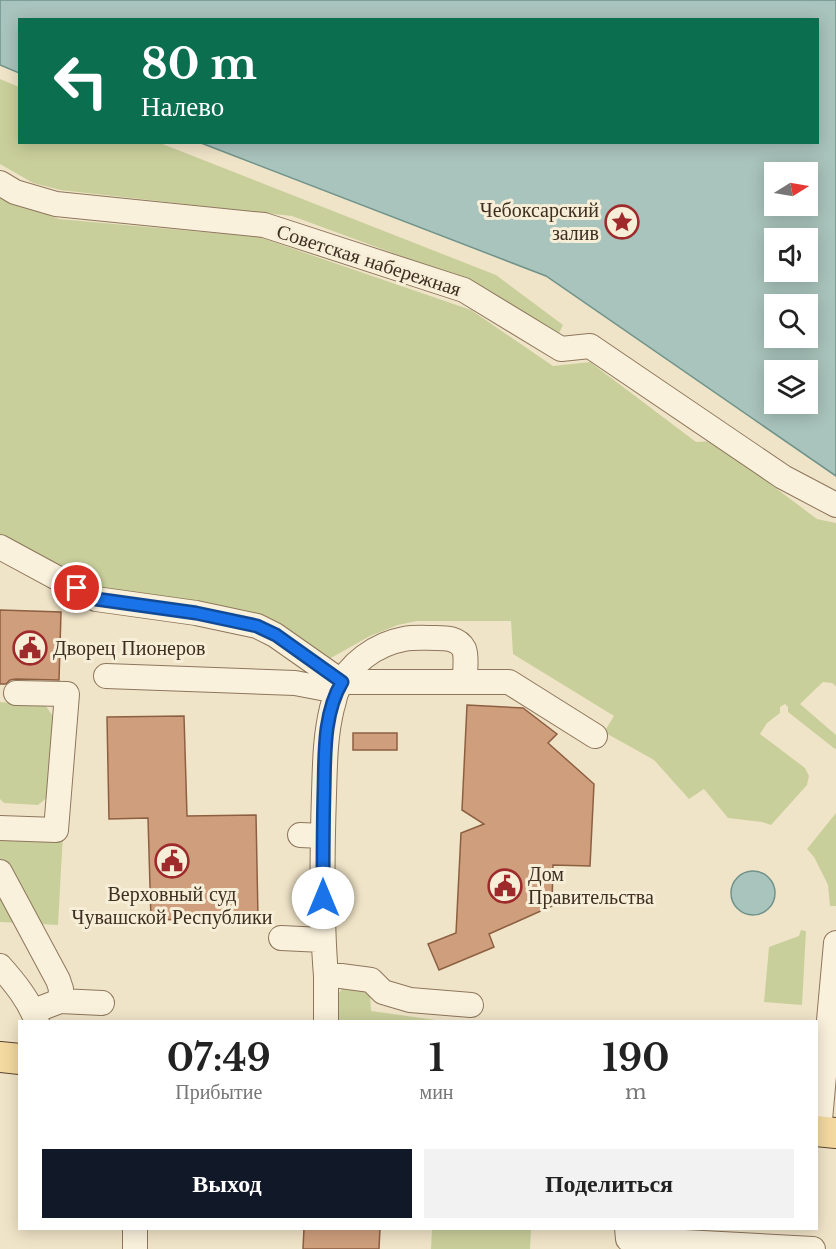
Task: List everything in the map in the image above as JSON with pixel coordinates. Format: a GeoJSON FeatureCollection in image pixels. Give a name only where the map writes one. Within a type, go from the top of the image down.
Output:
{"type":"FeatureCollection","features":[{"type":"Feature","properties":{"kind":"main road"},"geometry":{"type":"LineString","coordinates":[[0,1057],[18,1059]]}},
{"type":"Feature","properties":{"kind":"main road"},"geometry":{"type":"LineString","coordinates":[[0,1076],[18,1077]]}},
{"type":"Feature","properties":{"kind":"street","name":"Советская набережная"},"geometry":{"type":"LineString","coordinates":[[0,183],[15,192],[56,204],[264,225],[464,290],[561,349],[590,346],[783,477],[836,506]]}},
{"type":"Feature","properties":{"kind":"street"},"geometry":{"type":"LineString","coordinates":[[0,547],[96,599],[196,613],[257,626],[276,635],[340,686]]}},
{"type":"Feature","properties":{"kind":"street"},"geometry":{"type":"LineString","coordinates":[[326,1020],[326,976],[311,836],[329,722],[340,686],[356,663],[372,651],[388,643],[404,639],[449,638],[458,642],[464,650],[465,676]]}},
{"type":"Feature","properties":{"kind":"street"},"geometry":{"type":"LineString","coordinates":[[106,676],[340,686],[509,682],[595,736]]}},
{"type":"Feature","properties":{"kind":"street"},"geometry":{"type":"LineString","coordinates":[[0,828],[56,830],[67,694],[16,693]]}},
{"type":"Feature","properties":{"kind":"street"},"geometry":{"type":"LineString","coordinates":[[0,872],[58,980],[61,989],[60,1001]]}},
{"type":"Feature","properties":{"kind":"street"},"geometry":{"type":"LineString","coordinates":[[281,938],[323,940]]}},
{"type":"Feature","properties":{"kind":"street"},"geometry":{"type":"LineString","coordinates":[[823,1141],[836,943]]}},
{"type":"Feature","properties":{"kind":"street"},"geometry":{"type":"LineString","coordinates":[[0,966],[18,986],[35,1016],[60,1001],[102,1003]]}},
{"type":"Feature","properties":{"kind":"street"},"geometry":{"type":"LineString","coordinates":[[326,976],[371,980],[383,992],[410,1000],[471,1005]]}},
{"type":"Feature","properties":{"kind":"street"},"geometry":{"type":"LineString","coordinates":[[135,1230],[135,1249]]}},
{"type":"Feature","properties":{"kind":"street"},"geometry":{"type":"LineString","coordinates":[[627,1230],[628,1239],[813,1249]]}},
{"type":"Feature","properties":{"kind":"green space"},"geometry":{"type":"Polygon","coordinates":[[[0,79],[18,87],[18,144],[163,144],[496,275],[563,325],[559,333],[477,284],[292,216],[60,190],[33,183],[0,164],[0,79]]]}},
{"type":"Feature","properties":{"kind":"green space"},"geometry":{"type":"Polygon","coordinates":[[[0,192],[18,203],[59,219],[259,237],[471,310],[553,366],[590,362],[696,442],[713,441],[817,519],[836,523],[836,686],[823,682],[800,704],[836,735],[836,748],[788,712],[785,704],[780,707],[780,713],[767,723],[760,734],[805,768],[809,776],[807,785],[771,825],[728,818],[704,789],[689,799],[654,760],[604,732],[614,716],[513,654],[511,621],[417,621],[398,625],[370,636],[329,659],[98,590],[0,538],[0,192]]]}},
{"type":"Feature","properties":{"kind":"green space"},"geometry":{"type":"Polygon","coordinates":[[[0,702],[46,706],[58,724],[54,792],[38,805],[4,803],[0,799],[0,702]]]}},
{"type":"Feature","properties":{"kind":"green space"},"geometry":{"type":"Polygon","coordinates":[[[836,813],[836,906],[830,906],[828,885],[814,857],[807,849],[836,813]]]}},
{"type":"Feature","properties":{"kind":"green space"},"geometry":{"type":"Polygon","coordinates":[[[0,830],[63,834],[58,925],[0,922],[0,830]]]}},
{"type":"Feature","properties":{"kind":"green space"},"geometry":{"type":"Polygon","coordinates":[[[801,930],[806,931],[802,1005],[764,1002],[769,947],[799,936],[801,930]]]}},
{"type":"Feature","properties":{"kind":"green space"},"geometry":{"type":"Polygon","coordinates":[[[361,983],[370,993],[371,1011],[436,1020],[338,1020],[339,993],[344,986],[361,983]]]}},
{"type":"Feature","properties":{"kind":"green space"},"geometry":{"type":"Polygon","coordinates":[[[432,1230],[531,1230],[530,1249],[431,1249],[432,1230]]]}},
{"type":"Feature","properties":{"kind":"water","name":"Чебоксарский залив"},"geometry":{"type":"Polygon","coordinates":[[[0,0],[836,0],[836,476],[546,276],[204,144],[819,144],[819,18],[18,18],[18,73],[0,65],[0,0]]]}},
{"type":"Feature","properties":{"kind":"water"},"geometry":{"type":"Polygon","coordinates":[[[753,871],[768,878],[775,893],[768,908],[753,915],[738,908],[731,893],[738,878],[753,871]]]}},
{"type":"Feature","properties":{"kind":"building","name":"Дворец Пионеров"},"geometry":{"type":"Polygon","coordinates":[[[0,610],[61,612],[59,680],[16,679],[0,684],[0,610]]]}},
{"type":"Feature","properties":{"kind":"building"},"geometry":{"type":"Polygon","coordinates":[[[467,705],[523,708],[557,734],[548,743],[594,784],[590,866],[553,865],[552,906],[489,934],[494,947],[439,970],[428,944],[456,933],[461,833],[484,824],[462,810],[467,705]]]}},
{"type":"Feature","properties":{"kind":"building"},"geometry":{"type":"Polygon","coordinates":[[[184,716],[187,816],[256,815],[258,918],[151,920],[148,818],[109,819],[107,717],[184,716]]]}},
{"type":"Feature","properties":{"kind":"building"},"geometry":{"type":"Polygon","coordinates":[[[353,733],[397,733],[397,750],[353,750],[353,733]]]}},
{"type":"Feature","properties":{"kind":"building"},"geometry":{"type":"Polygon","coordinates":[[[304,1230],[380,1230],[379,1249],[303,1249],[304,1230]]]}},
{"type":"Feature","properties":{"kind":"place","name":"Чебоксарский залив"},"geometry":{"type":"Point","coordinates":[622,222]}},
{"type":"Feature","properties":{"kind":"place","name":"Дворец Пионеров"},"geometry":{"type":"Point","coordinates":[30,648]}},
{"type":"Feature","properties":{"kind":"place","name":"Верховный суд Чувашской Республики"},"geometry":{"type":"Point","coordinates":[172,861]}},
{"type":"Feature","properties":{"kind":"place","name":"Дом Правительства"},"geometry":{"type":"Point","coordinates":[505,886]}},
{"type":"Feature","properties":{"kind":"route"},"geometry":{"type":"LineString","coordinates":[[77,588],[96,599],[196,613],[257,626],[276,635],[342,682],[337,691],[326,740],[323,898]]}}]}
